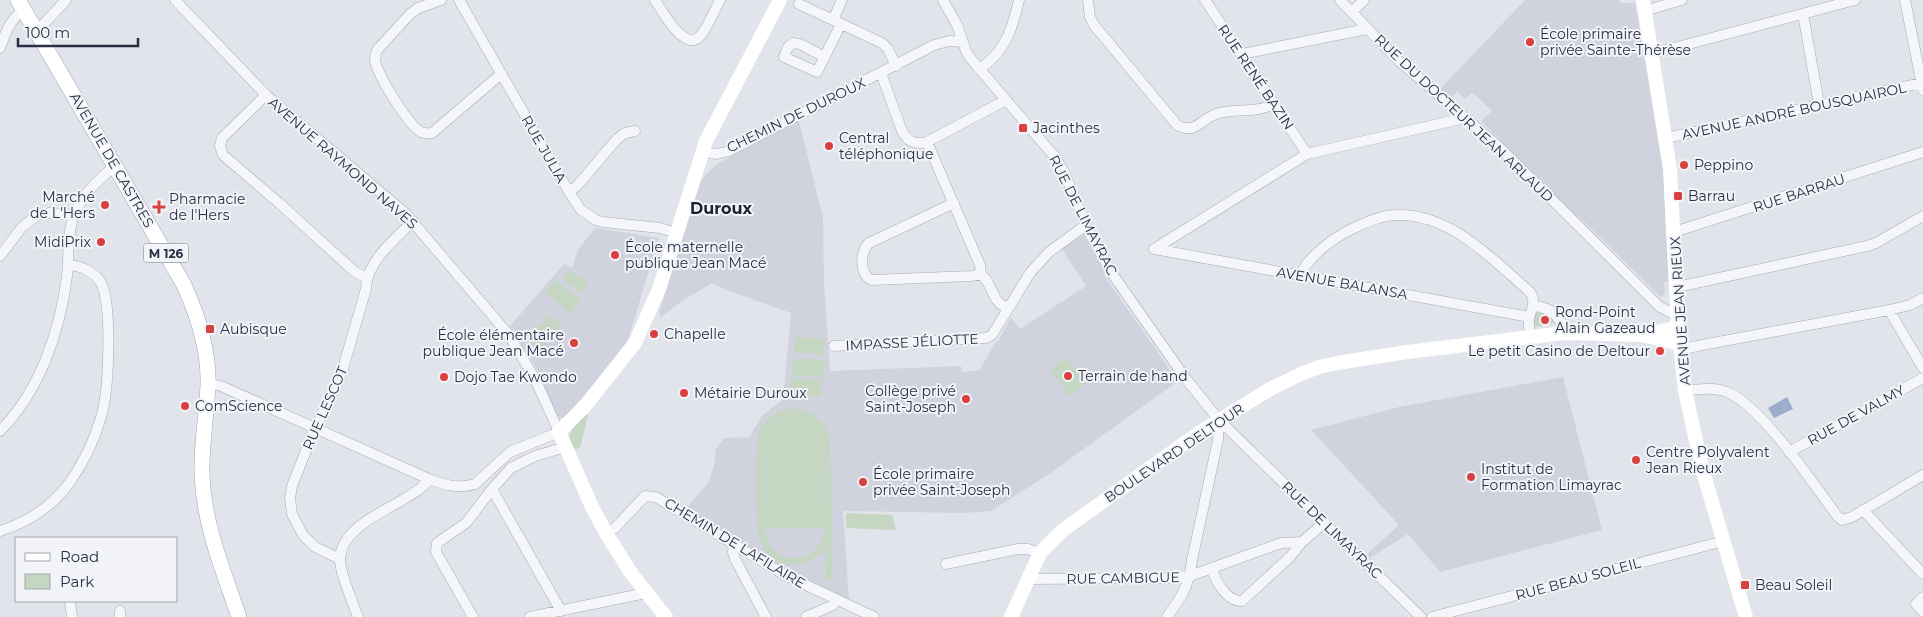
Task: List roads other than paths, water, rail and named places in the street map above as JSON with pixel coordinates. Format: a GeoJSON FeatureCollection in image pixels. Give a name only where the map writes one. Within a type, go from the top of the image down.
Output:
{"type":"FeatureCollection","features":[{"type":"Feature","properties":{"kind":"main road","name":"AVENUE DE CASTRES"},"geometry":{"type":"LineString","coordinates":[[21,5],[191,299],[202,336],[207,362],[208,383],[202,473],[209,530],[239,617]]}},
{"type":"Feature","properties":{"kind":"street"},"geometry":{"type":"LineString","coordinates":[[36,30],[42,27],[66,0]]}},
{"type":"Feature","properties":{"kind":"street","name":"AVENUE RAYMOND NAVES"},"geometry":{"type":"LineString","coordinates":[[175,0],[266,95],[413,221],[509,335],[536,381],[592,507],[606,533],[631,573],[666,617]]}},
{"type":"Feature","properties":{"kind":"street"},"geometry":{"type":"LineString","coordinates":[[442,0],[418,8],[410,14],[378,48],[375,55],[377,66],[400,109],[418,130],[427,134],[432,133],[501,74]]}},
{"type":"Feature","properties":{"kind":"street","name":"RUE JULIA"},"geometry":{"type":"LineString","coordinates":[[459,0],[581,210],[596,220],[603,222],[660,228],[677,233]]}},
{"type":"Feature","properties":{"kind":"street"},"geometry":{"type":"LineString","coordinates":[[655,0],[679,33],[686,39],[693,40],[701,36],[720,0]]}},
{"type":"Feature","properties":{"kind":"street"},"geometry":{"type":"LineString","coordinates":[[208,383],[221,386],[451,486],[474,484],[510,452],[559,432],[585,406],[632,349],[660,289],[702,152],[712,128],[780,0]]}},
{"type":"Feature","properties":{"kind":"street"},"geometry":{"type":"LineString","coordinates":[[825,56],[837,22],[842,0]]}},
{"type":"Feature","properties":{"kind":"street","name":"RUE DE LIMAYRAC"},"geometry":{"type":"LineString","coordinates":[[943,0],[957,25],[966,51],[1055,157],[1064,172],[1094,243],[1124,293],[1173,362],[1219,420],[1325,522],[1417,616]]}},
{"type":"Feature","properties":{"kind":"street"},"geometry":{"type":"LineString","coordinates":[[980,69],[990,62],[1004,46],[1013,25],[1019,0]]}},
{"type":"Feature","properties":{"kind":"street"},"geometry":{"type":"LineString","coordinates":[[1088,0],[1090,17],[1094,25],[1177,125],[1183,128],[1194,128],[1220,112],[1261,108],[1274,103]]}},
{"type":"Feature","properties":{"kind":"street","name":"RUE RENÉ BAZIN"},"geometry":{"type":"LineString","coordinates":[[1205,0],[1307,154]]}},
{"type":"Feature","properties":{"kind":"street","name":"RUE DU DOCTEUR JEAN ARLAUD"},"geometry":{"type":"LineString","coordinates":[[1340,0],[1399,61],[1499,147],[1660,307],[1678,321]]}},
{"type":"Feature","properties":{"kind":"street"},"geometry":{"type":"LineString","coordinates":[[1352,12],[1364,0]]}},
{"type":"Feature","properties":{"kind":"street"},"geometry":{"type":"LineString","coordinates":[[1643,6],[1682,0]]}},
{"type":"Feature","properties":{"kind":"street"},"geometry":{"type":"LineString","coordinates":[[1651,54],[1855,0]]}},
{"type":"Feature","properties":{"kind":"street"},"geometry":{"type":"LineString","coordinates":[[1905,0],[1922,86]]}},
{"type":"Feature","properties":{"kind":"street"},"geometry":{"type":"LineString","coordinates":[[799,4],[882,43],[888,49],[896,66]]}},
{"type":"Feature","properties":{"kind":"street"},"geometry":{"type":"LineString","coordinates":[[0,48],[10,24],[21,5]]}},
{"type":"Feature","properties":{"kind":"street","name":"AVENUE JEAN RIEUX"},"geometry":{"type":"LineString","coordinates":[[1643,6],[1666,138],[1672,188],[1678,321],[1686,391],[1703,472],[1746,617]]}},
{"type":"Feature","properties":{"kind":"street"},"geometry":{"type":"LineString","coordinates":[[1803,14],[1819,104]]}},
{"type":"Feature","properties":{"kind":"street"},"geometry":{"type":"LineString","coordinates":[[1242,54],[1367,29]]}},
{"type":"Feature","properties":{"kind":"street","name":"CHEMIN DE DUROUX"},"geometry":{"type":"LineString","coordinates":[[702,152],[716,154],[729,150],[941,42],[963,42]]}},
{"type":"Feature","properties":{"kind":"street"},"geometry":{"type":"LineString","coordinates":[[881,73],[906,138],[918,144],[927,142],[1006,100]]}},
{"type":"Feature","properties":{"kind":"street","name":"AVENUE ANDRÉ BOUSQUAIROL"},"geometry":{"type":"LineString","coordinates":[[1666,138],[1819,104],[1922,86]]}},
{"type":"Feature","properties":{"kind":"street"},"geometry":{"type":"LineString","coordinates":[[266,95],[222,138],[220,146],[223,155],[355,272],[366,278]]}},
{"type":"Feature","properties":{"kind":"street"},"geometry":{"type":"LineString","coordinates":[[1307,154],[1465,118]]}},
{"type":"Feature","properties":{"kind":"street"},"geometry":{"type":"LineString","coordinates":[[569,192],[578,186],[617,139],[625,133],[635,130]]}},
{"type":"Feature","properties":{"kind":"street"},"geometry":{"type":"LineString","coordinates":[[927,142],[980,265],[980,274],[987,281],[1000,304],[1007,307]]}},
{"type":"Feature","properties":{"kind":"street","name":"RUE BARRAU"},"geometry":{"type":"LineString","coordinates":[[1674,232],[1923,152]]}},
{"type":"Feature","properties":{"kind":"street","name":"AVENUE BALANSA"},"geometry":{"type":"LineString","coordinates":[[1307,154],[1154,249],[1529,318]]}},
{"type":"Feature","properties":{"kind":"street"},"geometry":{"type":"LineString","coordinates":[[0,431],[28,394],[48,353],[60,316],[74,215],[83,200],[115,166]]}},
{"type":"Feature","properties":{"kind":"street"},"geometry":{"type":"LineString","coordinates":[[954,203],[869,243],[863,252],[864,273],[867,278],[872,280],[980,274]]}},
{"type":"Feature","properties":{"kind":"street"},"geometry":{"type":"LineString","coordinates":[[0,256],[22,227],[44,213],[74,215]]}},
{"type":"Feature","properties":{"kind":"street"},"geometry":{"type":"LineString","coordinates":[[1300,275],[1308,263],[1334,240],[1349,230],[1383,217],[1411,215],[1441,224],[1479,248],[1530,292],[1534,298],[1529,318],[1530,336]]}},
{"type":"Feature","properties":{"kind":"street"},"geometry":{"type":"LineString","coordinates":[[1677,287],[1867,246],[1876,243],[1923,216]]}},
{"type":"Feature","properties":{"kind":"street","name":"RUE LESCOT"},"geometry":{"type":"LineString","coordinates":[[340,559],[315,547],[299,530],[291,507],[292,486],[311,438],[342,372],[366,289],[366,278],[377,259],[413,221]]}},
{"type":"Feature","properties":{"kind":"street","name":"IMPASSE JÉLIOTTE"},"geometry":{"type":"LineString","coordinates":[[834,346],[986,338],[992,335],[1007,307],[1041,260],[1086,225]]}},
{"type":"Feature","properties":{"kind":"street"},"geometry":{"type":"LineString","coordinates":[[0,531],[18,525],[38,514],[54,501],[70,481],[91,444],[101,418],[106,387],[108,319],[105,298],[102,285],[96,276],[88,270],[68,265]]}},
{"type":"Feature","properties":{"kind":"street"},"geometry":{"type":"LineString","coordinates":[[1680,344],[1688,348],[1889,310],[1910,305],[1923,298]]}},
{"type":"Feature","properties":{"kind":"street"},"geometry":{"type":"LineString","coordinates":[[1533,306],[1546,308],[1560,318],[1564,333]]}},
{"type":"Feature","properties":{"kind":"street"},"geometry":{"type":"LineString","coordinates":[[1889,310],[1923,368]]}},
{"type":"Feature","properties":{"kind":"street","name":"BOULEVARD DELTOUR"},"geometry":{"type":"LineString","coordinates":[[1642,335],[1678,321]]}},
{"type":"Feature","properties":{"kind":"street","name":"BOULEVARD DELTOUR"},"geometry":{"type":"LineString","coordinates":[[1011,617],[1040,553],[1063,530],[1219,420],[1287,380],[1319,367],[1407,352],[1530,336],[1564,333],[1642,335],[1680,344]]}},
{"type":"Feature","properties":{"kind":"street","name":"RUE DE VALMY"},"geometry":{"type":"LineString","coordinates":[[1789,452],[1923,378]]}},
{"type":"Feature","properties":{"kind":"street"},"geometry":{"type":"LineString","coordinates":[[1686,391],[1705,388],[1732,394],[1760,418],[1789,452],[1840,519],[1848,519],[1923,475]]}},
{"type":"Feature","properties":{"kind":"street"},"geometry":{"type":"LineString","coordinates":[[1167,617],[1183,595],[1190,576],[1218,440],[1219,420]]}},
{"type":"Feature","properties":{"kind":"street"},"geometry":{"type":"LineString","coordinates":[[473,617],[436,552],[436,546],[439,541],[460,529],[466,523],[504,475],[519,463],[566,447]]}},
{"type":"Feature","properties":{"kind":"street"},"geometry":{"type":"LineString","coordinates":[[358,617],[340,559],[346,542],[357,529],[414,493],[425,485],[429,478]]}},
{"type":"Feature","properties":{"kind":"street"},"geometry":{"type":"LineString","coordinates":[[492,489],[561,611]]}},
{"type":"Feature","properties":{"kind":"street","name":"CHEMIN DE LAFILAIRE"},"geometry":{"type":"LineString","coordinates":[[606,533],[616,528],[645,496],[650,495],[661,499],[785,575],[874,617]]}},
{"type":"Feature","properties":{"kind":"street"},"geometry":{"type":"LineString","coordinates":[[1863,510],[1923,574]]}},
{"type":"Feature","properties":{"kind":"street"},"geometry":{"type":"LineString","coordinates":[[1212,569],[1214,577],[1228,596],[1242,601],[1325,522]]}},
{"type":"Feature","properties":{"kind":"street","name":"RUE BEAU SOLEIL"},"geometry":{"type":"LineString","coordinates":[[1432,617],[1724,541]]}},
{"type":"Feature","properties":{"kind":"street","name":"RUE CAMBIGUE"},"geometry":{"type":"LineString","coordinates":[[1027,580],[1177,578],[1212,569],[1281,543],[1302,542]]}},
{"type":"Feature","properties":{"kind":"street"},"geometry":{"type":"LineString","coordinates":[[734,545],[732,552],[735,559],[766,617]]}},
{"type":"Feature","properties":{"kind":"street"},"geometry":{"type":"LineString","coordinates":[[946,564],[1018,549],[1028,549],[1040,553]]}},
{"type":"Feature","properties":{"kind":"street"},"geometry":{"type":"LineString","coordinates":[[530,617],[641,594],[646,591]]}},
{"type":"Feature","properties":{"kind":"street"},"geometry":{"type":"LineString","coordinates":[[1923,597],[1916,604],[1923,612]]}},
{"type":"Feature","properties":{"kind":"street"},"geometry":{"type":"LineString","coordinates":[[806,617],[832,605],[836,600]]}},
{"type":"Feature","properties":{"kind":"street"},"geometry":{"type":"LineString","coordinates":[[70,602],[72,617]]}},
{"type":"Feature","properties":{"kind":"water"},"geometry":{"type":"Polygon","coordinates":[[[1787,397],[1793,409],[1774,418],[1768,408],[1787,397]]]}},
{"type":"Feature","properties":{"kind":"place","name":"École primaire privée Sainte-Thérèse"},"geometry":{"type":"Point","coordinates":[1530,42]}},
{"type":"Feature","properties":{"kind":"place","name":"Jacinthes"},"geometry":{"type":"Point","coordinates":[1023,128]}},
{"type":"Feature","properties":{"kind":"place","name":"Central téléphonique"},"geometry":{"type":"Point","coordinates":[829,146]}},
{"type":"Feature","properties":{"kind":"place","name":"Peppino"},"geometry":{"type":"Point","coordinates":[1684,165]}},
{"type":"Feature","properties":{"kind":"place","name":"Barrau"},"geometry":{"type":"Point","coordinates":[1678,196]}},
{"type":"Feature","properties":{"kind":"place","name":"Marché de L'Hers"},"geometry":{"type":"Point","coordinates":[105,205]}},
{"type":"Feature","properties":{"kind":"place","name":"Pharmacie de l'Hers"},"geometry":{"type":"Point","coordinates":[159,207]}},
{"type":"Feature","properties":{"kind":"place","name":"MidiPrix"},"geometry":{"type":"Point","coordinates":[101,242]}},
{"type":"Feature","properties":{"kind":"place","name":"École maternelle publique Jean Macé"},"geometry":{"type":"Point","coordinates":[615,255]}},
{"type":"Feature","properties":{"kind":"place","name":"Rond-Point Alain Gazeaud"},"geometry":{"type":"Point","coordinates":[1545,320]}},
{"type":"Feature","properties":{"kind":"place","name":"Aubisque"},"geometry":{"type":"Point","coordinates":[210,329]}},
{"type":"Feature","properties":{"kind":"place","name":"Chapelle"},"geometry":{"type":"Point","coordinates":[654,334]}},
{"type":"Feature","properties":{"kind":"place","name":"École élémentaire publique Jean Macé"},"geometry":{"type":"Point","coordinates":[574,343]}},
{"type":"Feature","properties":{"kind":"place","name":"Le petit Casino de Deltour"},"geometry":{"type":"Point","coordinates":[1660,351]}},
{"type":"Feature","properties":{"kind":"place","name":"Terrain de hand"},"geometry":{"type":"Point","coordinates":[1068,376]}},
{"type":"Feature","properties":{"kind":"place","name":"Dojo Tae Kwondo"},"geometry":{"type":"Point","coordinates":[444,377]}},
{"type":"Feature","properties":{"kind":"place","name":"Métairie Duroux"},"geometry":{"type":"Point","coordinates":[684,393]}},
{"type":"Feature","properties":{"kind":"place","name":"Collège privé Saint-Joseph"},"geometry":{"type":"Point","coordinates":[966,399]}},
{"type":"Feature","properties":{"kind":"place","name":"ComScience"},"geometry":{"type":"Point","coordinates":[185,406]}},
{"type":"Feature","properties":{"kind":"place","name":"Centre Polyvalent Jean Rieux"},"geometry":{"type":"Point","coordinates":[1636,460]}},
{"type":"Feature","properties":{"kind":"place","name":"Institut de Formation Limayrac"},"geometry":{"type":"Point","coordinates":[1471,477]}},
{"type":"Feature","properties":{"kind":"place","name":"École primaire privée Saint-Joseph"},"geometry":{"type":"Point","coordinates":[863,482]}},
{"type":"Feature","properties":{"kind":"place","name":"Beau Soleil"},"geometry":{"type":"Point","coordinates":[1745,585]}},
{"type":"Feature","properties":{"kind":"district","name":"Duroux"},"geometry":{"type":"Point","coordinates":[721,208]}}]}
